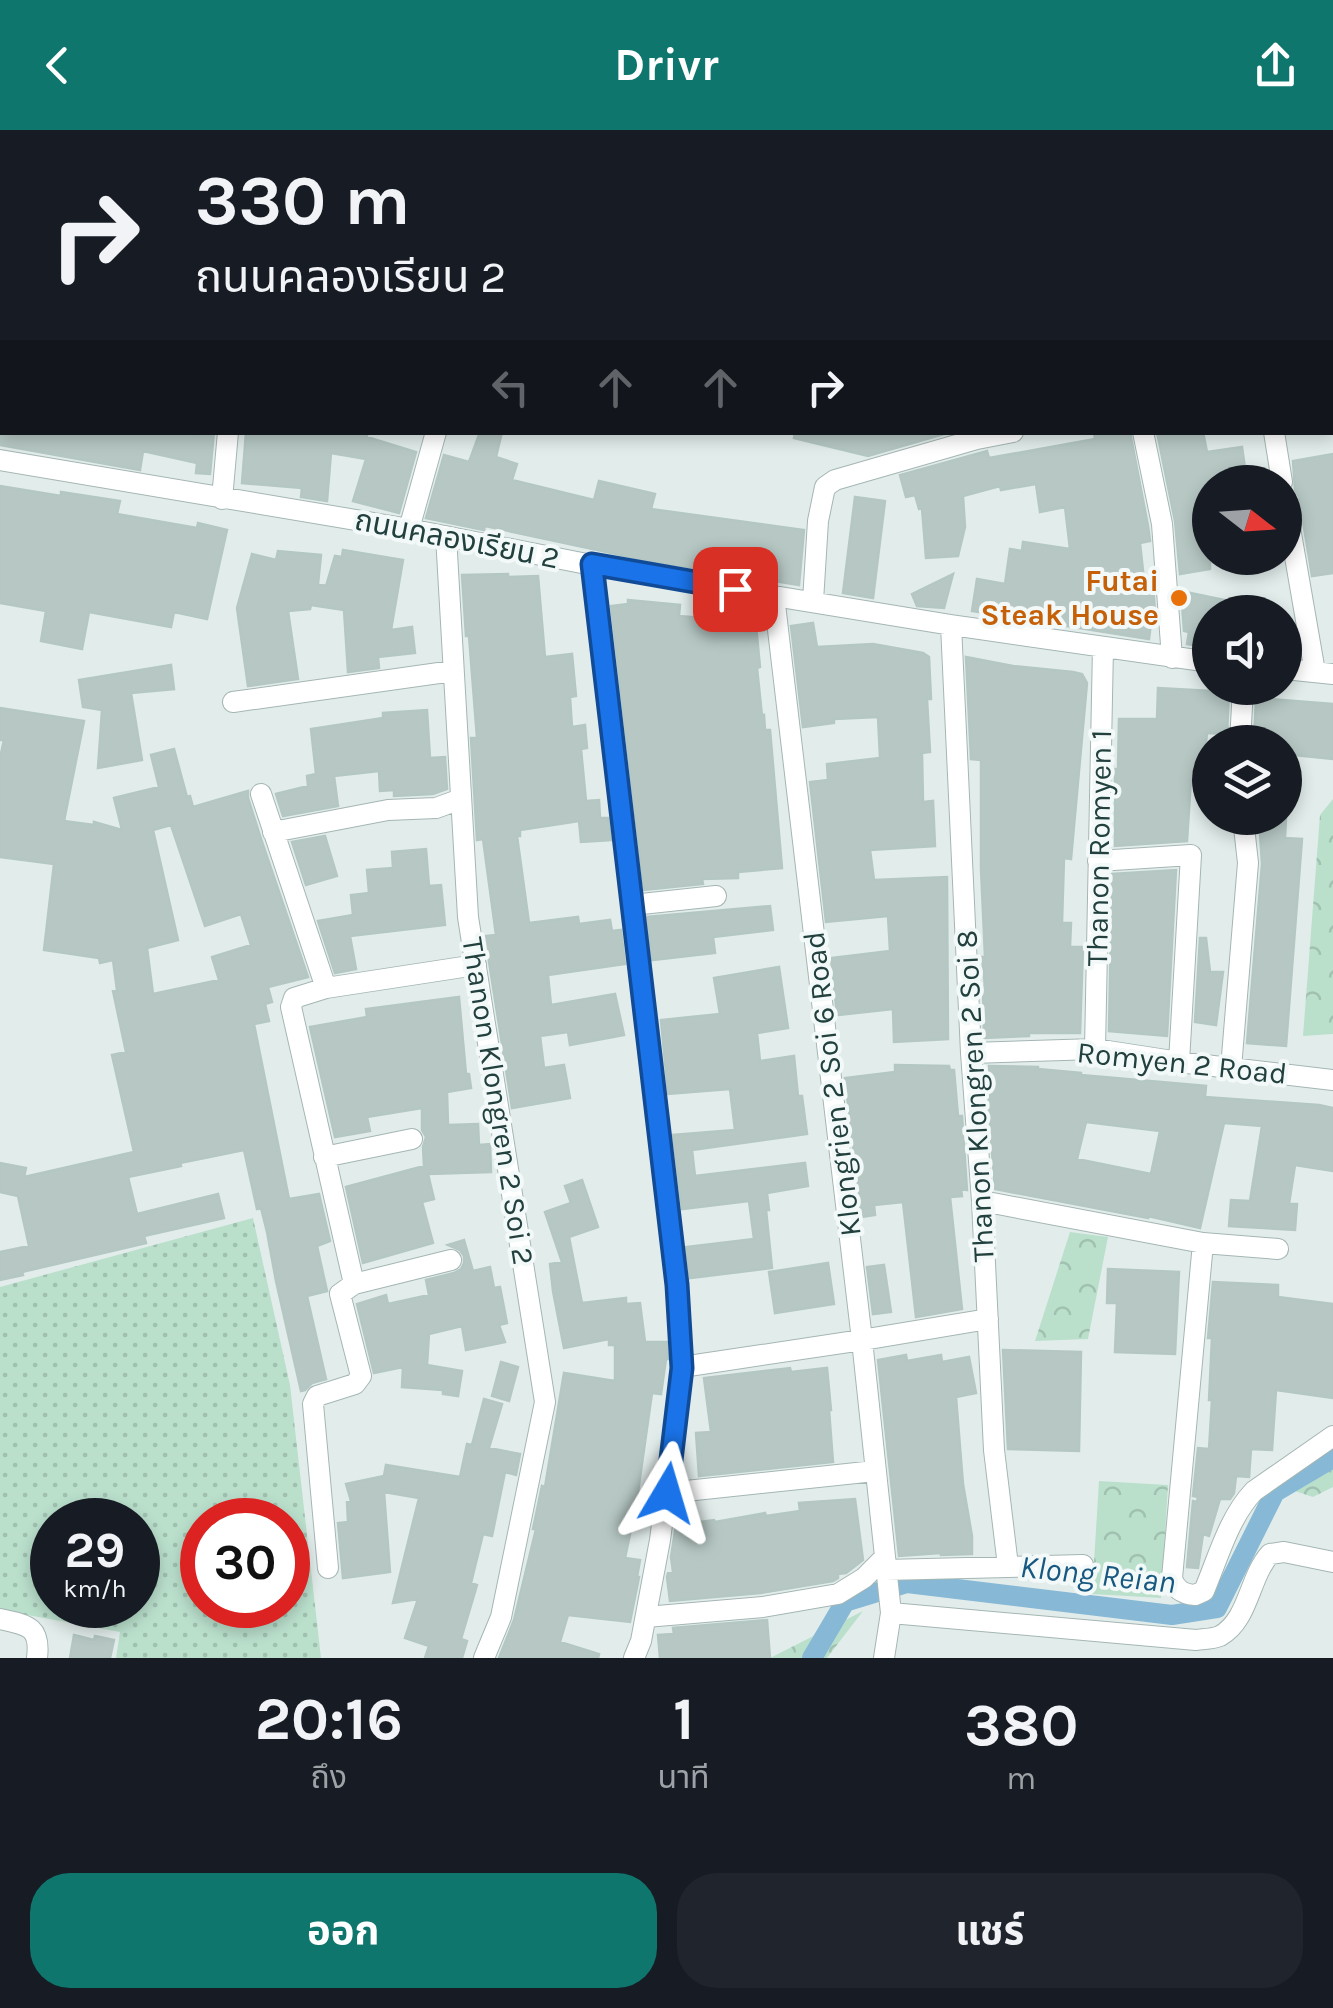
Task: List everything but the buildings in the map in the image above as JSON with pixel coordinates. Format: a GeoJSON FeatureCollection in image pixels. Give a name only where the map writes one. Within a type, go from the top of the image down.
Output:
{"type":"FeatureCollection","features":[{"type":"Feature","properties":{"kind":"street"},"geometry":{"type":"LineString","coordinates":[[222,499],[228,435]]}},
{"type":"Feature","properties":{"kind":"street"},"geometry":{"type":"LineString","coordinates":[[409,528],[435,435]]}},
{"type":"Feature","properties":{"kind":"street"},"geometry":{"type":"LineString","coordinates":[[812,601],[818,521],[825,487],[835,480],[996,435]]}},
{"type":"Feature","properties":{"kind":"street"},"geometry":{"type":"LineString","coordinates":[[1144,435],[1162,524],[1172,658]]}},
{"type":"Feature","properties":{"kind":"street"},"geometry":{"type":"LineString","coordinates":[[1274,435],[1279,465]]}},
{"type":"Feature","properties":{"kind":"street","name":"ถนนคลองเรียน 2"},"geometry":{"type":"LineString","coordinates":[[0,460],[409,528],[774,596],[1192,660]]}},
{"type":"Feature","properties":{"kind":"street","name":"Thanon Klongren 2 Soi 2"},"geometry":{"type":"LineString","coordinates":[[446,536],[468,917],[545,1402],[501,1617],[484,1658]]}},
{"type":"Feature","properties":{"kind":"street"},"geometry":{"type":"LineString","coordinates":[[592,564],[677,1285],[682,1368],[667,1493],[642,1641],[634,1658]]}},
{"type":"Feature","properties":{"kind":"street"},"geometry":{"type":"LineString","coordinates":[[1302,575],[1324,673]]}},
{"type":"Feature","properties":{"kind":"street","name":"Klongrien 2 Soi 6 Road"},"geometry":{"type":"LineString","coordinates":[[774,596],[862,1340],[890,1611],[884,1658]]}},
{"type":"Feature","properties":{"kind":"street","name":"Thanon Klongren 2 Soi 8"},"geometry":{"type":"LineString","coordinates":[[951,624],[994,1450],[1008,1566]]}},
{"type":"Feature","properties":{"kind":"street","name":"Thanon Romyen 1"},"geometry":{"type":"LineString","coordinates":[[1095,1049],[1103,647]]}},
{"type":"Feature","properties":{"kind":"street"},"geometry":{"type":"LineString","coordinates":[[232,702],[453,671]]}},
{"type":"Feature","properties":{"kind":"street"},"geometry":{"type":"LineString","coordinates":[[261,794],[326,988]]}},
{"type":"Feature","properties":{"kind":"street"},"geometry":{"type":"LineString","coordinates":[[273,832],[388,810],[436,808],[461,799]]}},
{"type":"Feature","properties":{"kind":"street"},"geometry":{"type":"LineString","coordinates":[[1231,1068],[1248,863],[1245,835]]}},
{"type":"Feature","properties":{"kind":"street"},"geometry":{"type":"LineString","coordinates":[[1098,861],[1191,855],[1180,1062]]}},
{"type":"Feature","properties":{"kind":"street"},"geometry":{"type":"LineString","coordinates":[[632,904],[716,896]]}},
{"type":"Feature","properties":{"kind":"street"},"geometry":{"type":"LineString","coordinates":[[354,1284],[290,1008],[294,998],[326,988],[476,965]]}},
{"type":"Feature","properties":{"kind":"street","name":"Romyen 2 Road"},"geometry":{"type":"LineString","coordinates":[[971,1052],[1095,1049],[1333,1080]]}},
{"type":"Feature","properties":{"kind":"street"},"geometry":{"type":"LineString","coordinates":[[324,1156],[412,1140]]}},
{"type":"Feature","properties":{"kind":"street"},"geometry":{"type":"LineString","coordinates":[[982,1201],[1203,1244],[1278,1249]]}},
{"type":"Feature","properties":{"kind":"street"},"geometry":{"type":"LineString","coordinates":[[1203,1244],[1172,1578],[1176,1588],[1190,1595],[1202,1592],[1244,1501],[1262,1483],[1333,1436]]}},
{"type":"Feature","properties":{"kind":"street"},"geometry":{"type":"LineString","coordinates":[[328,1568],[312,1406],[317,1396],[361,1379],[340,1294],[354,1284],[451,1260]]}},
{"type":"Feature","properties":{"kind":"street"},"geometry":{"type":"LineString","coordinates":[[682,1368],[988,1318]]}},
{"type":"Feature","properties":{"kind":"street"},"geometry":{"type":"LineString","coordinates":[[667,1493],[875,1471]]}},
{"type":"Feature","properties":{"kind":"street"},"geometry":{"type":"LineString","coordinates":[[890,1611],[1196,1640],[1220,1636],[1232,1626],[1270,1554],[1284,1552],[1333,1562]]}},
{"type":"Feature","properties":{"kind":"street"},"geometry":{"type":"LineString","coordinates":[[646,1618],[838,1594],[884,1567],[1083,1564]]}},
{"type":"Feature","properties":{"kind":"street"},"geometry":{"type":"LineString","coordinates":[[0,1619],[26,1625],[34,1632],[38,1640],[37,1658]]}},
{"type":"Feature","properties":{"kind":"green space"},"geometry":{"type":"Polygon","coordinates":[[[1333,799],[1333,1034],[1303,1036],[1320,815],[1333,799]]]}},
{"type":"Feature","properties":{"kind":"green space"},"geometry":{"type":"Polygon","coordinates":[[[253,1218],[290,1385],[303,1498],[180,1498],[180,1628],[310,1628],[310,1561],[321,1658],[116,1658],[120,1632],[98,1628],[160,1628],[160,1498],[30,1498],[30,1616],[0,1610],[0,1287],[253,1218]]]}},
{"type":"Feature","properties":{"kind":"green space"},"geometry":{"type":"Polygon","coordinates":[[[1070,1232],[1108,1237],[1088,1339],[1035,1341],[1070,1232]]]}},
{"type":"Feature","properties":{"kind":"green space"},"geometry":{"type":"Polygon","coordinates":[[[1333,1447],[1333,1487],[1313,1497],[1273,1484],[1333,1447]]]}},
{"type":"Feature","properties":{"kind":"green space"},"geometry":{"type":"Polygon","coordinates":[[[1099,1481],[1168,1485],[1161,1598],[1092,1594],[1099,1481]]]}},
{"type":"Feature","properties":{"kind":"green space"},"geometry":{"type":"Polygon","coordinates":[[[863,1611],[827,1658],[770,1658],[863,1611]]]}},
{"type":"Feature","properties":{"kind":"waterway","name":"Klong Reian"},"geometry":{"type":"LineString","coordinates":[[812,1658],[845,1602],[907,1583],[1172,1615],[1217,1608],[1275,1492],[1333,1458]]}},
{"type":"Feature","properties":{"kind":"place","name":"Futai Steak House"},"geometry":{"type":"Point","coordinates":[1179,598]}},
{"type":"Feature","properties":{"kind":"route"},"geometry":{"type":"LineString","coordinates":[[667,1493],[682,1368],[677,1285],[592,564],[735,589]]}}]}
